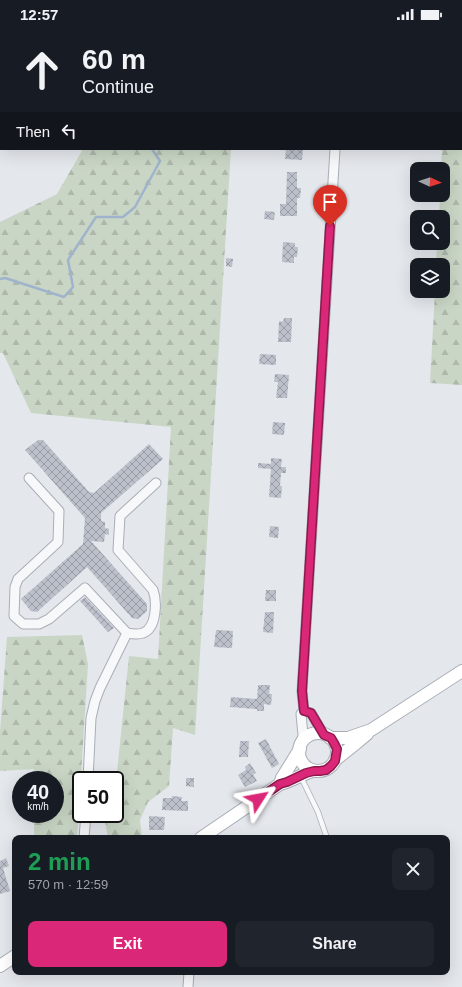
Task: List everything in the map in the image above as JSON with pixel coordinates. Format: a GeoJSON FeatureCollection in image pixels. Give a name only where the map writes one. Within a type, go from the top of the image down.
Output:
{"type":"FeatureCollection","features":[{"type":"Feature","properties":{"kind":"main road"},"geometry":{"type":"LineString","coordinates":[[205,835],[280,784],[314,771],[326,770],[335,760],[371,730],[462,671]]}},
{"type":"Feature","properties":{"kind":"main road"},"geometry":{"type":"LineString","coordinates":[[280,784],[282,778],[308,736],[320,734],[348,738],[371,730]]}},
{"type":"Feature","properties":{"kind":"main road"},"geometry":{"type":"LineString","coordinates":[[327,736],[334,743],[337,749],[335,760]]}},
{"type":"Feature","properties":{"kind":"main road"},"geometry":{"type":"LineString","coordinates":[[301,746],[300,758],[303,764],[314,771]]}},
{"type":"Feature","properties":{"kind":"main road"},"geometry":{"type":"LineString","coordinates":[[0,966],[12,958]]}},
{"type":"Feature","properties":{"kind":"street"},"geometry":{"type":"LineString","coordinates":[[301,746],[303,735],[301,714],[304,711],[302,691],[335,150]]}},
{"type":"Feature","properties":{"kind":"street"},"geometry":{"type":"LineString","coordinates":[[29,478],[59,511],[58,542],[18,579],[15,587],[14,616],[23,624],[39,624],[49,618],[85,588],[127,633],[142,634],[151,626],[154,616],[155,597],[153,590],[118,550],[120,516],[156,483]]}},
{"type":"Feature","properties":{"kind":"street"},"geometry":{"type":"LineString","coordinates":[[88,771],[92,709],[100,688],[127,633]]}},
{"type":"Feature","properties":{"kind":"street"},"geometry":{"type":"LineString","coordinates":[[304,711],[311,713],[327,736]]}},
{"type":"Feature","properties":{"kind":"street"},"geometry":{"type":"LineString","coordinates":[[84,835],[85,823]]}},
{"type":"Feature","properties":{"kind":"street"},"geometry":{"type":"LineString","coordinates":[[188,987],[189,975]]}},
{"type":"Feature","properties":{"kind":"lane"},"geometry":{"type":"LineString","coordinates":[[300,776],[318,812],[325,835]]}},
{"type":"Feature","properties":{"kind":"green space"},"geometry":{"type":"Polygon","coordinates":[[[82,150],[231,150],[195,735],[173,728],[169,786],[148,802],[140,820],[142,835],[108,835],[106,823],[124,823],[124,771],[117,771],[129,656],[158,659],[171,427],[31,413],[3,353],[0,353],[0,222],[57,194],[82,150]]]}},
{"type":"Feature","properties":{"kind":"green space"},"geometry":{"type":"Polygon","coordinates":[[[442,150],[462,150],[462,385],[430,383],[435,298],[450,298],[450,258],[436,258],[437,250],[450,250],[450,210],[439,210],[440,202],[450,202],[450,162],[441,162],[442,150]]]}},
{"type":"Feature","properties":{"kind":"green space"},"geometry":{"type":"Polygon","coordinates":[[[82,635],[88,664],[81,771],[72,771],[72,823],[78,823],[77,835],[34,835],[34,823],[64,823],[64,771],[34,771],[34,769],[0,771],[0,732],[7,637],[82,635]]]}},
{"type":"Feature","properties":{"kind":"building"},"geometry":{"type":"Polygon","coordinates":[[[286,150],[303,150],[302,160],[285,159],[286,150]]]}},
{"type":"Feature","properties":{"kind":"building"},"geometry":{"type":"Polygon","coordinates":[[[287,172],[297,172],[297,188],[301,188],[300,198],[297,198],[297,216],[280,216],[280,204],[286,204],[287,172]]]}},
{"type":"Feature","properties":{"kind":"building"},"geometry":{"type":"Polygon","coordinates":[[[265,211],[275,212],[274,220],[264,219],[265,211]]]}},
{"type":"Feature","properties":{"kind":"building"},"geometry":{"type":"Polygon","coordinates":[[[283,242],[295,243],[295,247],[298,247],[297,257],[294,257],[294,263],[282,262],[283,242]]]}},
{"type":"Feature","properties":{"kind":"building"},"geometry":{"type":"Polygon","coordinates":[[[226,258],[233,259],[232,267],[226,266],[226,258]]]}},
{"type":"Feature","properties":{"kind":"building"},"geometry":{"type":"Polygon","coordinates":[[[284,318],[292,318],[291,342],[278,342],[279,321],[283,322],[284,318]]]}},
{"type":"Feature","properties":{"kind":"building"},"geometry":{"type":"Polygon","coordinates":[[[260,354],[276,355],[276,365],[259,364],[260,354]]]}},
{"type":"Feature","properties":{"kind":"building"},"geometry":{"type":"Polygon","coordinates":[[[275,374],[289,375],[287,398],[276,398],[278,382],[274,382],[275,374]]]}},
{"type":"Feature","properties":{"kind":"building"},"geometry":{"type":"Polygon","coordinates":[[[273,422],[285,423],[284,435],[272,434],[273,422]]]}},
{"type":"Feature","properties":{"kind":"building"},"geometry":{"type":"Polygon","coordinates":[[[38,440],[43,440],[89,492],[94,493],[149,444],[163,459],[101,513],[101,521],[105,522],[105,528],[109,529],[109,535],[105,534],[104,542],[91,541],[147,604],[147,611],[138,619],[132,618],[87,567],[37,612],[31,611],[21,599],[83,544],[85,518],[25,450],[38,440]]]}},
{"type":"Feature","properties":{"kind":"building"},"geometry":{"type":"Polygon","coordinates":[[[271,458],[282,459],[281,467],[286,467],[286,473],[281,473],[281,498],[269,497],[271,469],[258,468],[258,463],[271,464],[271,458]]]}},
{"type":"Feature","properties":{"kind":"building"},"geometry":{"type":"Polygon","coordinates":[[[270,526],[279,527],[278,538],[269,537],[270,526]]]}},
{"type":"Feature","properties":{"kind":"building"},"geometry":{"type":"Polygon","coordinates":[[[266,590],[276,590],[276,601],[265,601],[266,590]]]}},
{"type":"Feature","properties":{"kind":"building"},"geometry":{"type":"Polygon","coordinates":[[[85,597],[114,628],[108,632],[80,601],[85,597]]]}},
{"type":"Feature","properties":{"kind":"building"},"geometry":{"type":"Polygon","coordinates":[[[265,612],[274,612],[273,633],[263,632],[265,612]]]}},
{"type":"Feature","properties":{"kind":"building"},"geometry":{"type":"Polygon","coordinates":[[[216,630],[233,631],[232,648],[214,647],[216,630]]]}},
{"type":"Feature","properties":{"kind":"building"},"geometry":{"type":"Polygon","coordinates":[[[258,685],[270,685],[269,694],[272,694],[271,705],[264,704],[264,711],[230,707],[231,697],[257,699],[258,685]]]}},
{"type":"Feature","properties":{"kind":"building"},"geometry":{"type":"Polygon","coordinates":[[[266,739],[279,764],[272,768],[258,743],[266,739]]]}},
{"type":"Feature","properties":{"kind":"building"},"geometry":{"type":"Polygon","coordinates":[[[240,741],[249,741],[248,757],[239,757],[240,741]]]}},
{"type":"Feature","properties":{"kind":"building"},"geometry":{"type":"Polygon","coordinates":[[[250,763],[256,773],[253,774],[257,781],[245,787],[238,775],[246,770],[245,767],[250,763]]]}},
{"type":"Feature","properties":{"kind":"building"},"geometry":{"type":"Polygon","coordinates":[[[186,778],[194,778],[194,787],[186,786],[186,778]]]}},
{"type":"Feature","properties":{"kind":"building"},"geometry":{"type":"Polygon","coordinates":[[[172,796],[182,797],[181,801],[188,801],[188,811],[162,810],[163,798],[172,798],[172,796]]]}},
{"type":"Feature","properties":{"kind":"building"},"geometry":{"type":"Polygon","coordinates":[[[149,816],[165,817],[164,830],[149,830],[149,816]]]}},
{"type":"Feature","properties":{"kind":"building"},"geometry":{"type":"Polygon","coordinates":[[[6,858],[9,866],[3,868],[10,891],[0,894],[0,861],[6,858]]]}},
{"type":"Feature","properties":{"kind":"waterway"},"geometry":{"type":"LineString","coordinates":[[0,279],[5,278],[64,297],[73,287],[68,260],[96,217],[123,217],[135,207],[160,161],[153,150]]}},
{"type":"Feature","properties":{"kind":"route"},"geometry":{"type":"LineString","coordinates":[[258,799],[280,784],[306,773],[326,770],[335,761],[337,749],[331,738],[324,735],[311,713],[304,711],[302,691],[330,226]]}}]}
